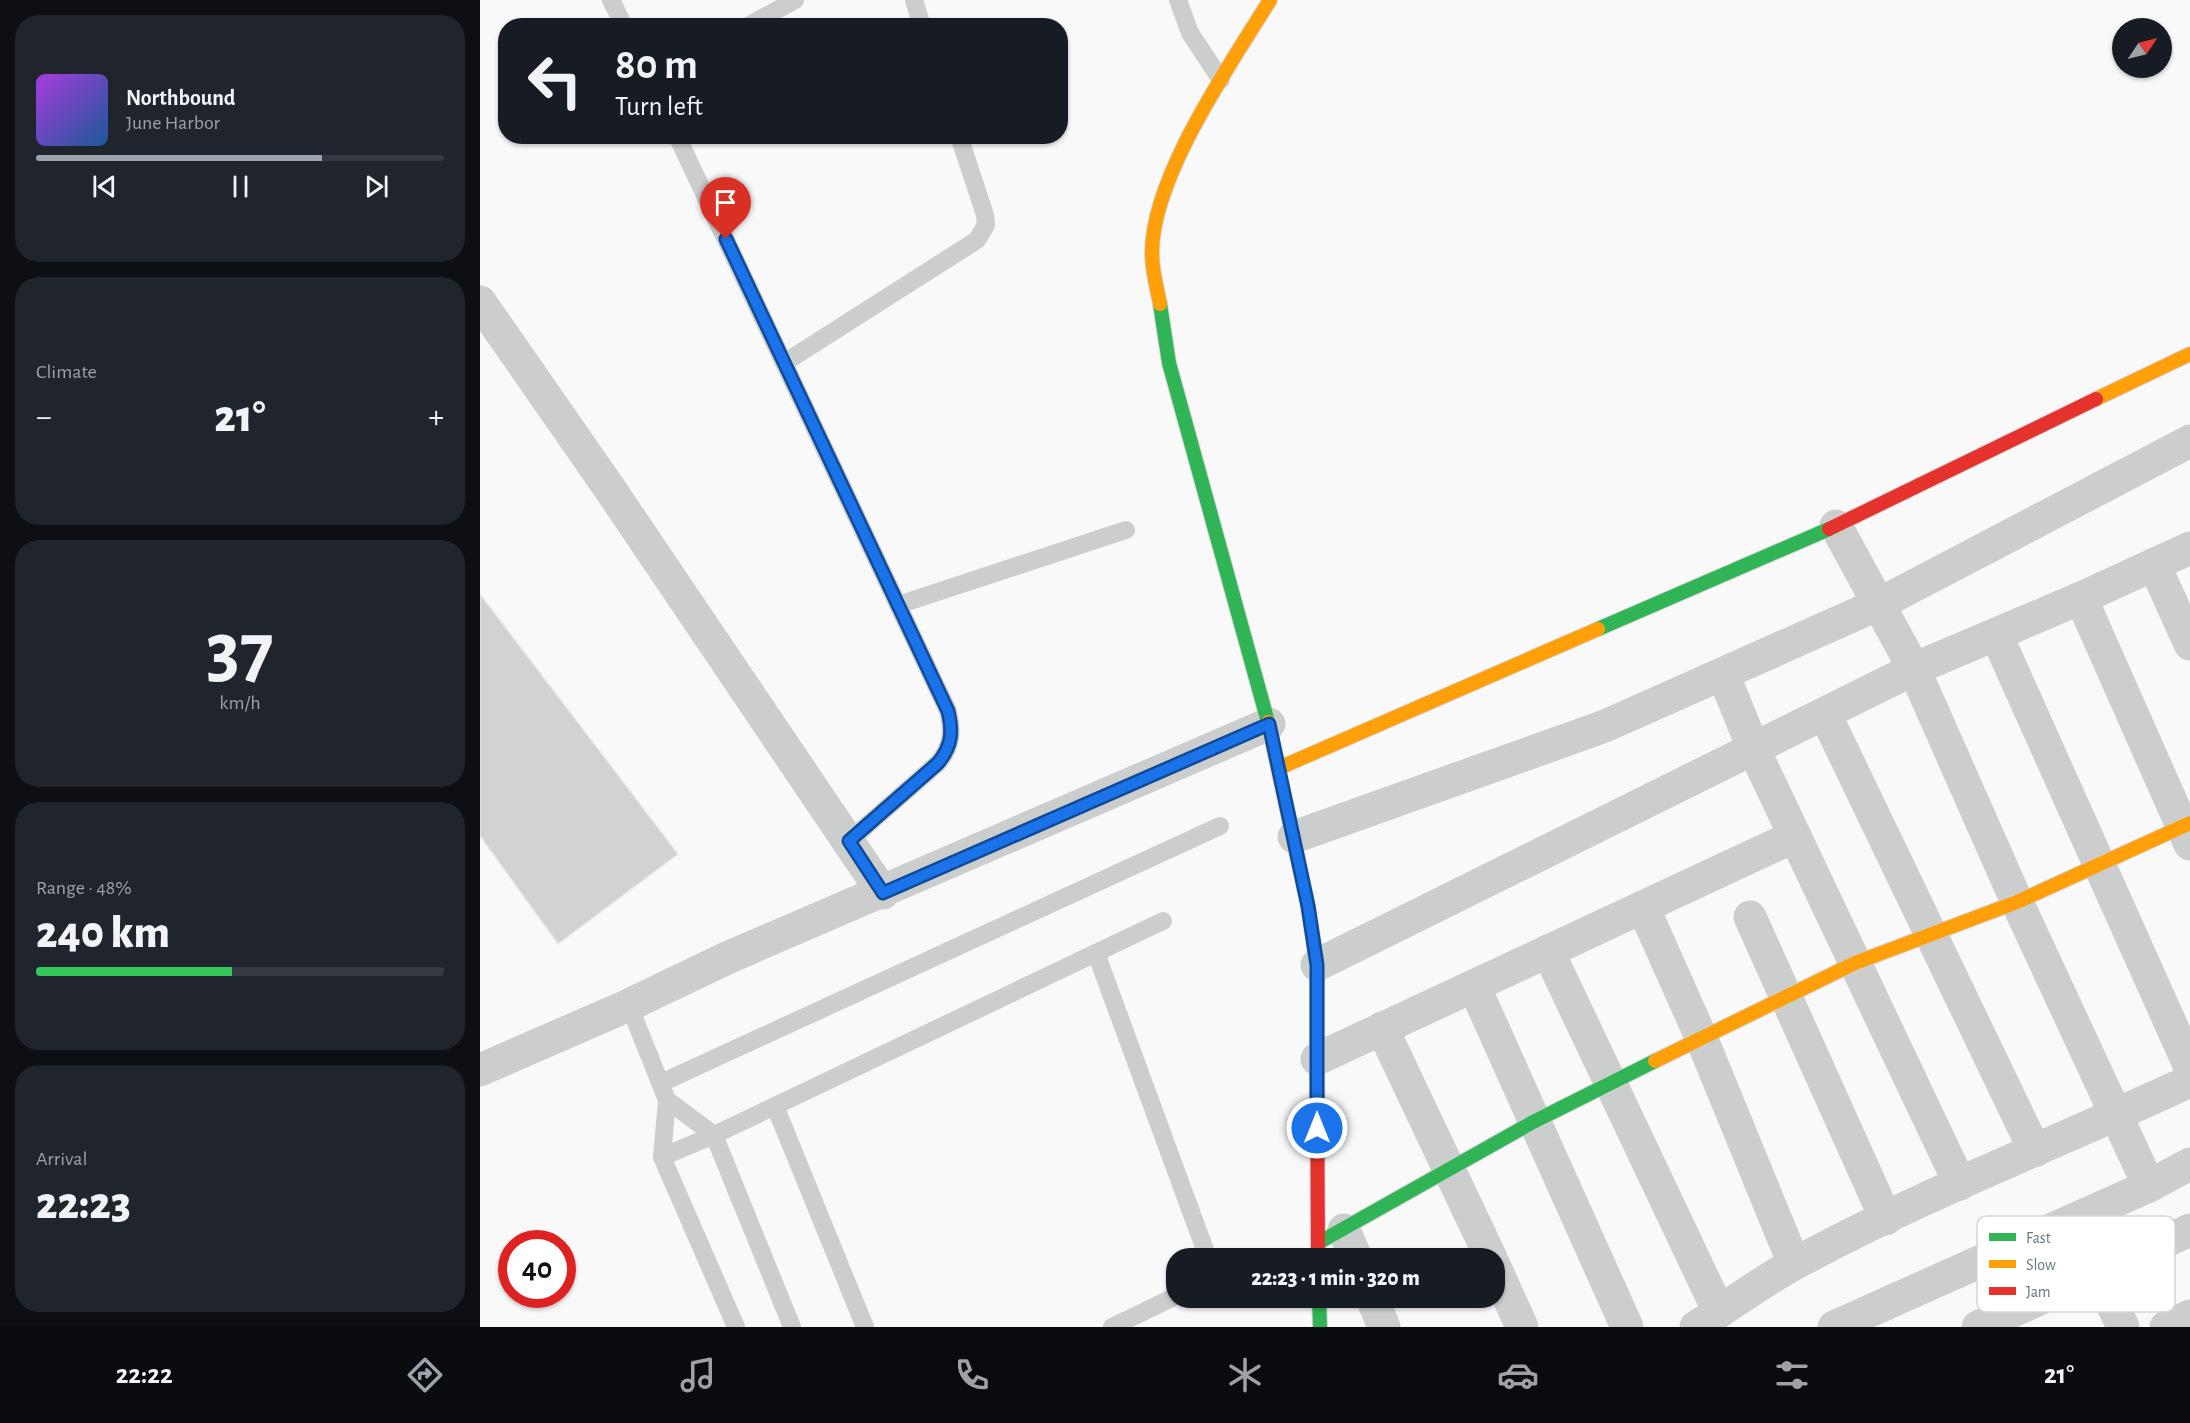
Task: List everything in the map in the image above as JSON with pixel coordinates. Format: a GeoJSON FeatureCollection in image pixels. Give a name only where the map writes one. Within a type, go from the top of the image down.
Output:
{"type":"FeatureCollection","features":[{"type":"Feature","properties":{"kind":"street"},"geometry":{"type":"LineString","coordinates":[[1270,0],[1221,80],[1161,196],[1152,254],[1169,363],[1269,724],[1294,837],[1317,965],[1317,1059],[1339,1244],[1450,1169],[1533,1122],[1786,995],[1856,963],[2017,902],[2098,865],[2187,831],[2081,598]]}},
{"type":"Feature","properties":{"kind":"street"},"geometry":{"type":"LineString","coordinates":[[480,302],[883,893]]}},
{"type":"Feature","properties":{"kind":"street"},"geometry":{"type":"LineString","coordinates":[[1279,768],[1836,526],[2190,354]]}},
{"type":"Feature","properties":{"kind":"street"},"geometry":{"type":"LineString","coordinates":[[1294,837],[1596,730],[1723,674],[1879,604],[2190,441]]}},
{"type":"Feature","properties":{"kind":"street"},"geometry":{"type":"LineString","coordinates":[[1836,526],[1914,669],[2017,902],[2149,1185]]}},
{"type":"Feature","properties":{"kind":"street"},"geometry":{"type":"LineString","coordinates":[[1317,965],[1914,669],[2081,598],[2190,548]]}},
{"type":"Feature","properties":{"kind":"street"},"geometry":{"type":"LineString","coordinates":[[2154,564],[2190,644]]}},
{"type":"Feature","properties":{"kind":"street"},"geometry":{"type":"LineString","coordinates":[[1996,634],[2190,1066]]}},
{"type":"Feature","properties":{"kind":"street"},"geometry":{"type":"LineString","coordinates":[[1723,674],[1754,750],[1960,1184]]}},
{"type":"Feature","properties":{"kind":"street"},"geometry":{"type":"LineString","coordinates":[[1825,714],[2035,1151]]}},
{"type":"Feature","properties":{"kind":"street"},"geometry":{"type":"LineString","coordinates":[[480,1070],[629,1005],[727,958],[883,893],[1269,724]]}},
{"type":"Feature","properties":{"kind":"street"},"geometry":{"type":"LineString","coordinates":[[1317,1059],[1795,836]]}},
{"type":"Feature","properties":{"kind":"street"},"geometry":{"type":"LineString","coordinates":[[1643,907],[1701,1037],[1794,1264]]}},
{"type":"Feature","properties":{"kind":"street"},"geometry":{"type":"LineString","coordinates":[[1750,917],[1886,1219]]}},
{"type":"Feature","properties":{"kind":"street"},"geometry":{"type":"LineString","coordinates":[[1548,951],[1610,1082],[1708,1320],[1794,1264],[1960,1184],[2190,1081]]}},
{"type":"Feature","properties":{"kind":"street"},"geometry":{"type":"LineString","coordinates":[[1474,986],[1533,1122],[1627,1327]]}},
{"type":"Feature","properties":{"kind":"street"},"geometry":{"type":"LineString","coordinates":[[1382,1028],[1486,1248]]}},
{"type":"Feature","properties":{"kind":"street"},"geometry":{"type":"LineString","coordinates":[[2080,1216],[2190,1164]]}},
{"type":"Feature","properties":{"kind":"street"},"geometry":{"type":"LineString","coordinates":[[2175,1237],[2190,1230]]}},
{"type":"Feature","properties":{"kind":"street"},"geometry":{"type":"LineString","coordinates":[[1834,1327],[1977,1263]]}},
{"type":"Feature","properties":{"kind":"street"},"geometry":{"type":"LineString","coordinates":[[1505,1289],[1522,1327]]}},
{"type":"Feature","properties":{"kind":"street"},"geometry":{"type":"LineString","coordinates":[[1319,1308],[1320,1327]]}},
{"type":"Feature","properties":{"kind":"street"},"geometry":{"type":"LineString","coordinates":[[1376,1308],[1384,1327]]}},
{"type":"Feature","properties":{"kind":"street"},"geometry":{"type":"LineString","coordinates":[[1978,1327],[2010,1312]]}},
{"type":"Feature","properties":{"kind":"street"},"geometry":{"type":"LineString","coordinates":[[2116,1312],[2123,1327]]}},
{"type":"Feature","properties":{"kind":"street"},"geometry":{"type":"LineString","coordinates":[[2166,1327],[2190,1316]]}},
{"type":"Feature","properties":{"kind":"lane"},"geometry":{"type":"LineString","coordinates":[[611,0],[620,18]]}},
{"type":"Feature","properties":{"kind":"lane"},"geometry":{"type":"LineString","coordinates":[[762,18],[795,0]]}},
{"type":"Feature","properties":{"kind":"lane"},"geometry":{"type":"LineString","coordinates":[[914,0],[920,18]]}},
{"type":"Feature","properties":{"kind":"lane"},"geometry":{"type":"LineString","coordinates":[[1178,0],[1195,42],[1221,80]]}},
{"type":"Feature","properties":{"kind":"lane"},"geometry":{"type":"LineString","coordinates":[[681,144],[948,711],[951,739],[947,752],[938,763],[849,841]]}},
{"type":"Feature","properties":{"kind":"lane"},"geometry":{"type":"LineString","coordinates":[[784,363],[977,240],[986,225],[985,215],[962,144]]}},
{"type":"Feature","properties":{"kind":"lane"},"geometry":{"type":"LineString","coordinates":[[898,605],[1126,530]]}},
{"type":"Feature","properties":{"kind":"lane"},"geometry":{"type":"LineString","coordinates":[[664,1091],[1220,826]]}},
{"type":"Feature","properties":{"kind":"lane"},"geometry":{"type":"LineString","coordinates":[[662,1157],[714,1135],[1163,921]]}},
{"type":"Feature","properties":{"kind":"lane"},"geometry":{"type":"LineString","coordinates":[[1096,953],[1204,1248]]}},
{"type":"Feature","properties":{"kind":"lane"},"geometry":{"type":"LineString","coordinates":[[629,1005],[664,1091],[662,1157],[736,1327]]}},
{"type":"Feature","properties":{"kind":"lane"},"geometry":{"type":"LineString","coordinates":[[664,1091],[714,1135],[792,1327]]}},
{"type":"Feature","properties":{"kind":"lane"},"geometry":{"type":"LineString","coordinates":[[775,1106],[865,1327]]}},
{"type":"Feature","properties":{"kind":"lane"},"geometry":{"type":"LineString","coordinates":[[1113,1327],[1166,1301]]}},
{"type":"Feature","properties":{"kind":"building"},"geometry":{"type":"Polygon","coordinates":[[[480,594],[678,854],[558,944],[480,836],[480,594]]]}},
{"type":"Feature","properties":{"kind":"traffic: fast"},"geometry":{"type":"LineString","coordinates":[[1160,304],[1169,363],[1268,722]]}},
{"type":"Feature","properties":{"kind":"traffic: fast"},"geometry":{"type":"LineString","coordinates":[[1598,629],[1829,529]]}},
{"type":"Feature","properties":{"kind":"traffic: fast"},"geometry":{"type":"LineString","coordinates":[[1318,1243],[1533,1122],[1655,1061]]}},
{"type":"Feature","properties":{"kind":"traffic: fast"},"geometry":{"type":"LineString","coordinates":[[1319,1308],[1320,1327]]}},
{"type":"Feature","properties":{"kind":"traffic: slow"},"geometry":{"type":"LineString","coordinates":[[1160,304],[1152,254],[1155,224],[1164,191],[1178,157],[1196,123],[1270,0]]}},
{"type":"Feature","properties":{"kind":"traffic: slow"},"geometry":{"type":"LineString","coordinates":[[2096,399],[2190,354]]}},
{"type":"Feature","properties":{"kind":"traffic: slow"},"geometry":{"type":"LineString","coordinates":[[1279,768],[1598,629]]}},
{"type":"Feature","properties":{"kind":"traffic: slow"},"geometry":{"type":"LineString","coordinates":[[1268,722],[1308,906],[1317,965],[1317,1070]]}},
{"type":"Feature","properties":{"kind":"traffic: slow"},"geometry":{"type":"LineString","coordinates":[[1655,1061],[1855,963],[2017,902],[2190,823]]}},
{"type":"Feature","properties":{"kind":"traffic: jam"},"geometry":{"type":"LineString","coordinates":[[1829,529],[2096,399]]}},
{"type":"Feature","properties":{"kind":"traffic: jam"},"geometry":{"type":"LineString","coordinates":[[1317,1070],[1318,1248]]}},
{"type":"Feature","properties":{"kind":"route"},"geometry":{"type":"LineString","coordinates":[[726,239],[948,711],[951,739],[947,752],[938,763],[849,841],[883,893],[1269,724],[1308,906],[1317,965],[1317,1128]]}}]}
